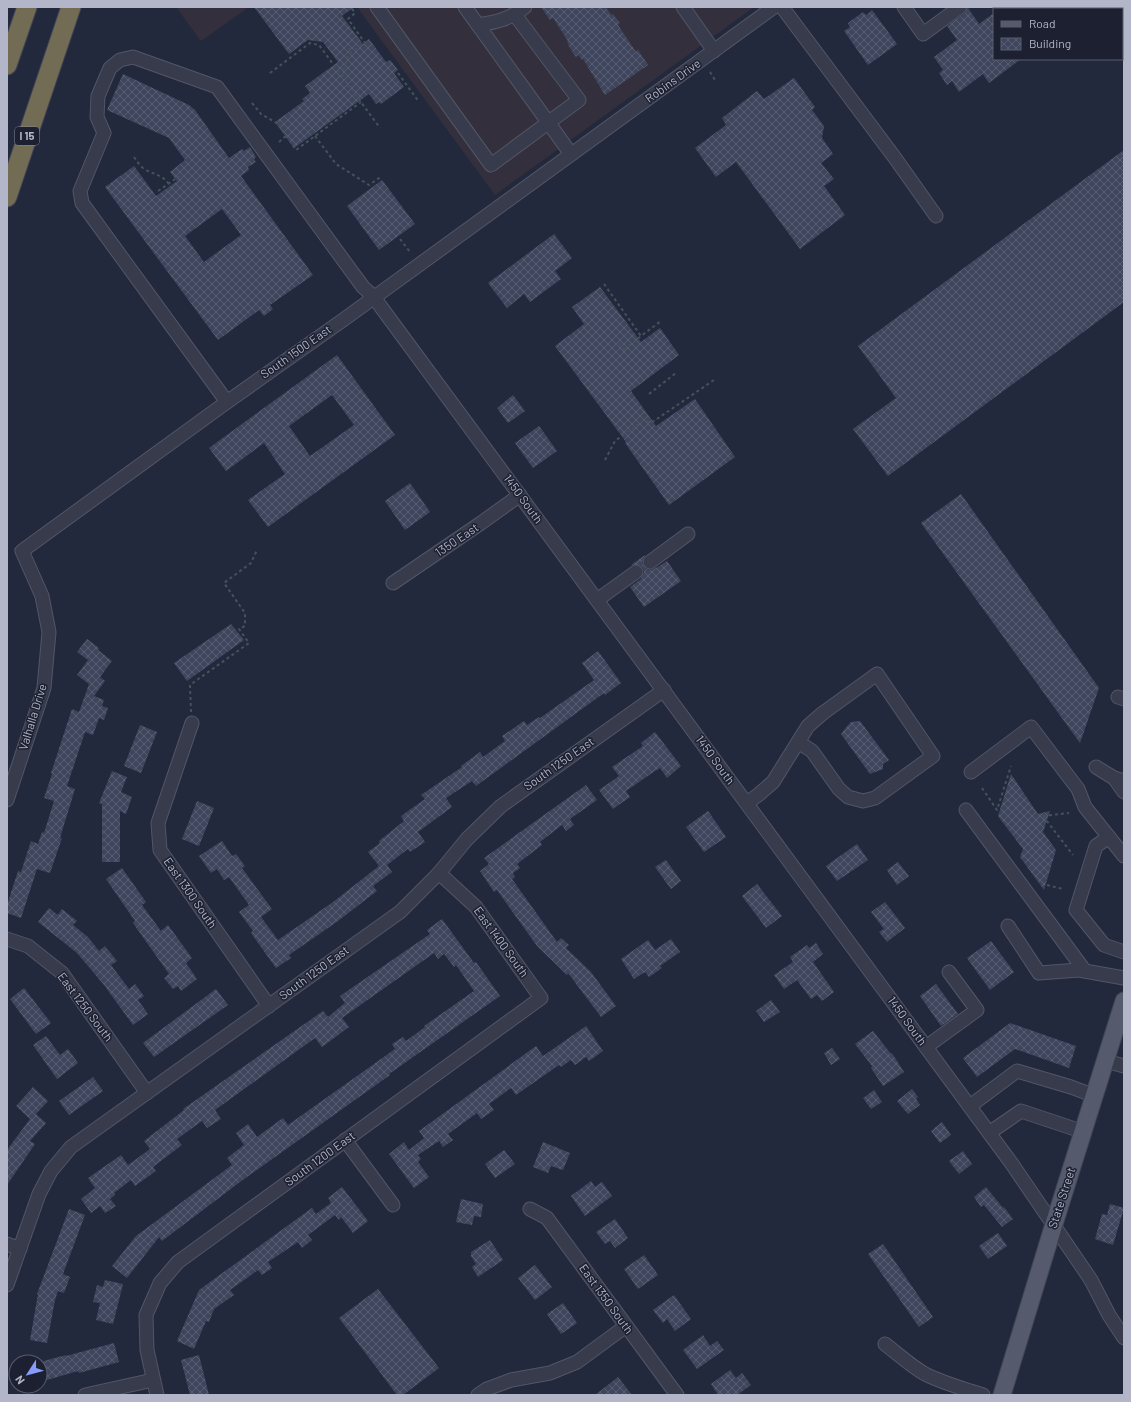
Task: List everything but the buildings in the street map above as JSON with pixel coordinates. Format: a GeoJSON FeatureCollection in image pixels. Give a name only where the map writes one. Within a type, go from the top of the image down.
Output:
{"type":"FeatureCollection","features":[{"type":"Feature","properties":{"kind":"highway"},"geometry":{"type":"LineString","coordinates":[[7,65],[27,7]]}},
{"type":"Feature","properties":{"kind":"highway","name":"I 15"},"geometry":{"type":"LineString","coordinates":[[7,197],[71,7]]}},
{"type":"Feature","properties":{"kind":"highway"},"geometry":{"type":"LineString","coordinates":[[48,76],[83,7]]}},
{"type":"Feature","properties":{"kind":"main road","name":"State Street"},"geometry":{"type":"LineString","coordinates":[[1002,1395],[1124,1001]]}},
{"type":"Feature","properties":{"kind":"street"},"geometry":{"type":"LineString","coordinates":[[377,7],[491,165],[579,100],[520,11],[499,21],[478,25]]}},
{"type":"Feature","properties":{"kind":"street"},"geometry":{"type":"LineString","coordinates":[[465,7],[571,154]]}},
{"type":"Feature","properties":{"kind":"street"},"geometry":{"type":"LineString","coordinates":[[683,7],[714,50]]}},
{"type":"Feature","properties":{"kind":"street","name":"Robins Drive"},"geometry":{"type":"LineString","coordinates":[[571,154],[774,7]]}},
{"type":"Feature","properties":{"kind":"street"},"geometry":{"type":"LineString","coordinates":[[782,7],[895,158],[936,216]]}},
{"type":"Feature","properties":{"kind":"street"},"geometry":{"type":"LineString","coordinates":[[904,7],[923,34],[960,7]]}},
{"type":"Feature","properties":{"kind":"street","name":"1450 South"},"geometry":{"type":"LineString","coordinates":[[226,402],[82,203],[80,191],[104,134],[97,117],[98,96],[110,68],[120,60],[133,57],[217,88],[363,287],[374,297],[970,1106],[1054,1224],[1091,1280],[1109,1315],[1124,1338]]}},
{"type":"Feature","properties":{"kind":"street","name":"South 1500 East"},"geometry":{"type":"LineString","coordinates":[[22,551],[571,154]]}},
{"type":"Feature","properties":{"kind":"street","name":"1350 East"},"geometry":{"type":"LineString","coordinates":[[393,583],[520,495]]}},
{"type":"Feature","properties":{"kind":"street"},"geometry":{"type":"LineString","coordinates":[[650,562],[688,534]]}},
{"type":"Feature","properties":{"kind":"street","name":"Valhalla Drive"},"geometry":{"type":"LineString","coordinates":[[7,800],[12,765],[44,688],[49,632],[42,596],[22,551]]}},
{"type":"Feature","properties":{"kind":"street"},"geometry":{"type":"LineString","coordinates":[[597,600],[636,572]]}},
{"type":"Feature","properties":{"kind":"street"},"geometry":{"type":"LineString","coordinates":[[747,803],[773,782],[798,742],[808,726],[877,674],[933,756],[875,798],[863,801],[848,797],[840,790],[812,751],[798,742]]}},
{"type":"Feature","properties":{"kind":"street","name":"South 1250 East"},"geometry":{"type":"LineString","coordinates":[[7,1285],[39,1194],[51,1171],[71,1147],[400,912],[439,873],[467,839],[501,806],[664,690]]}},
{"type":"Feature","properties":{"kind":"street","name":"East 1300 South"},"geometry":{"type":"LineString","coordinates":[[192,723],[158,823],[160,850],[269,1006]]}},
{"type":"Feature","properties":{"kind":"street"},"geometry":{"type":"LineString","coordinates":[[971,772],[1031,727],[1078,789],[1085,808],[1124,856]]}},
{"type":"Feature","properties":{"kind":"street"},"geometry":{"type":"LineString","coordinates":[[1096,767],[1119,779],[1124,792]]}},
{"type":"Feature","properties":{"kind":"street"},"geometry":{"type":"LineString","coordinates":[[966,810],[1084,971]]}},
{"type":"Feature","properties":{"kind":"street"},"geometry":{"type":"LineString","coordinates":[[1109,837],[1096,846],[1076,910],[1104,945],[1124,952]]}},
{"type":"Feature","properties":{"kind":"street","name":"East 1400 South"},"geometry":{"type":"LineString","coordinates":[[439,873],[476,906],[541,998]]}},
{"type":"Feature","properties":{"kind":"street"},"geometry":{"type":"LineString","coordinates":[[1008,926],[1039,973],[1079,970],[1124,978]]}},
{"type":"Feature","properties":{"kind":"street","name":"East 1250 South"},"geometry":{"type":"LineString","coordinates":[[7,939],[28,946],[62,974],[147,1093]]}},
{"type":"Feature","properties":{"kind":"street"},"geometry":{"type":"LineString","coordinates":[[926,1047],[976,1010],[948,972]]}},
{"type":"Feature","properties":{"kind":"street","name":"South 1200 East"},"geometry":{"type":"LineString","coordinates":[[157,1395],[147,1350],[146,1315],[160,1283],[178,1262],[541,998]]}},
{"type":"Feature","properties":{"kind":"street"},"geometry":{"type":"LineString","coordinates":[[1106,1061],[1124,1066]]}},
{"type":"Feature","properties":{"kind":"street"},"geometry":{"type":"LineString","coordinates":[[970,1106],[1016,1071],[1095,1096]]}},
{"type":"Feature","properties":{"kind":"street"},"geometry":{"type":"LineString","coordinates":[[989,1133],[1021,1111],[1084,1132]]}},
{"type":"Feature","properties":{"kind":"street"},"geometry":{"type":"LineString","coordinates":[[345,1140],[393,1205]]}},
{"type":"Feature","properties":{"kind":"street","name":"East 1350 South"},"geometry":{"type":"LineString","coordinates":[[530,1209],[547,1218],[677,1395]]}},
{"type":"Feature","properties":{"kind":"street"},"geometry":{"type":"LineString","coordinates":[[7,1244],[20,1249]]}},
{"type":"Feature","properties":{"kind":"street"},"geometry":{"type":"LineString","coordinates":[[478,1395],[487,1389],[511,1380],[550,1373],[577,1362],[626,1326]]}},
{"type":"Feature","properties":{"kind":"street"},"geometry":{"type":"LineString","coordinates":[[885,1344],[926,1375],[983,1395]]}},
{"type":"Feature","properties":{"kind":"street"},"geometry":{"type":"LineString","coordinates":[[85,1395],[153,1380]]}},
{"type":"Feature","properties":{"kind":"path"},"geometry":{"type":"LineString","coordinates":[[342,76],[348,54],[365,43],[348,19],[355,13],[351,7]]}},
{"type":"Feature","properties":{"kind":"path"},"geometry":{"type":"LineString","coordinates":[[270,73],[310,43],[319,45],[380,128]]}},
{"type":"Feature","properties":{"kind":"path"},"geometry":{"type":"LineString","coordinates":[[348,48],[351,52]]}},
{"type":"Feature","properties":{"kind":"path"},"geometry":{"type":"LineString","coordinates":[[710,72],[716,80]]}},
{"type":"Feature","properties":{"kind":"path"},"geometry":{"type":"LineString","coordinates":[[398,73],[419,102]]}},
{"type":"Feature","properties":{"kind":"path"},"geometry":{"type":"LineString","coordinates":[[252,103],[261,114],[278,124],[296,150],[361,102]]}},
{"type":"Feature","properties":{"kind":"path"},"geometry":{"type":"LineString","coordinates":[[279,142],[286,136]]}},
{"type":"Feature","properties":{"kind":"path"},"geometry":{"type":"LineString","coordinates":[[315,136],[336,164],[369,185],[382,176]]}},
{"type":"Feature","properties":{"kind":"path"},"geometry":{"type":"LineString","coordinates":[[134,157],[142,167],[151,173],[160,175],[169,184]]}},
{"type":"Feature","properties":{"kind":"path"},"geometry":{"type":"LineString","coordinates":[[158,191],[181,175]]}},
{"type":"Feature","properties":{"kind":"path"},"geometry":{"type":"LineString","coordinates":[[400,239],[410,252]]}},
{"type":"Feature","properties":{"kind":"path"},"geometry":{"type":"LineString","coordinates":[[604,284],[641,336]]}},
{"type":"Feature","properties":{"kind":"path"},"geometry":{"type":"LineString","coordinates":[[624,350],[661,321]]}},
{"type":"Feature","properties":{"kind":"path"},"geometry":{"type":"LineString","coordinates":[[619,343],[626,353]]}},
{"type":"Feature","properties":{"kind":"path"},"geometry":{"type":"LineString","coordinates":[[648,394],[676,374]]}},
{"type":"Feature","properties":{"kind":"path"},"geometry":{"type":"LineString","coordinates":[[605,460],[615,441],[644,420],[651,423],[714,380]]}},
{"type":"Feature","properties":{"kind":"path"},"geometry":{"type":"LineString","coordinates":[[192,723],[190,685],[249,643],[239,629],[244,626],[245,613],[224,583],[251,563],[257,550]]}},
{"type":"Feature","properties":{"kind":"path"},"geometry":{"type":"LineString","coordinates":[[982,788],[997,810],[1011,766]]}},
{"type":"Feature","properties":{"kind":"path"},"geometry":{"type":"LineString","coordinates":[[1069,813],[1043,816],[1073,855]]}},
{"type":"Feature","properties":{"kind":"path"},"geometry":{"type":"LineString","coordinates":[[1047,885],[1063,889]]}},
{"type":"Feature","properties":{"kind":"shaded area"},"geometry":{"type":"Polygon","coordinates":[[[176,7],[249,7],[201,41],[176,7]]]}},
{"type":"Feature","properties":{"kind":"shaded area"},"geometry":{"type":"Polygon","coordinates":[[[357,7],[754,7],[495,195],[357,7]]]}}]}
